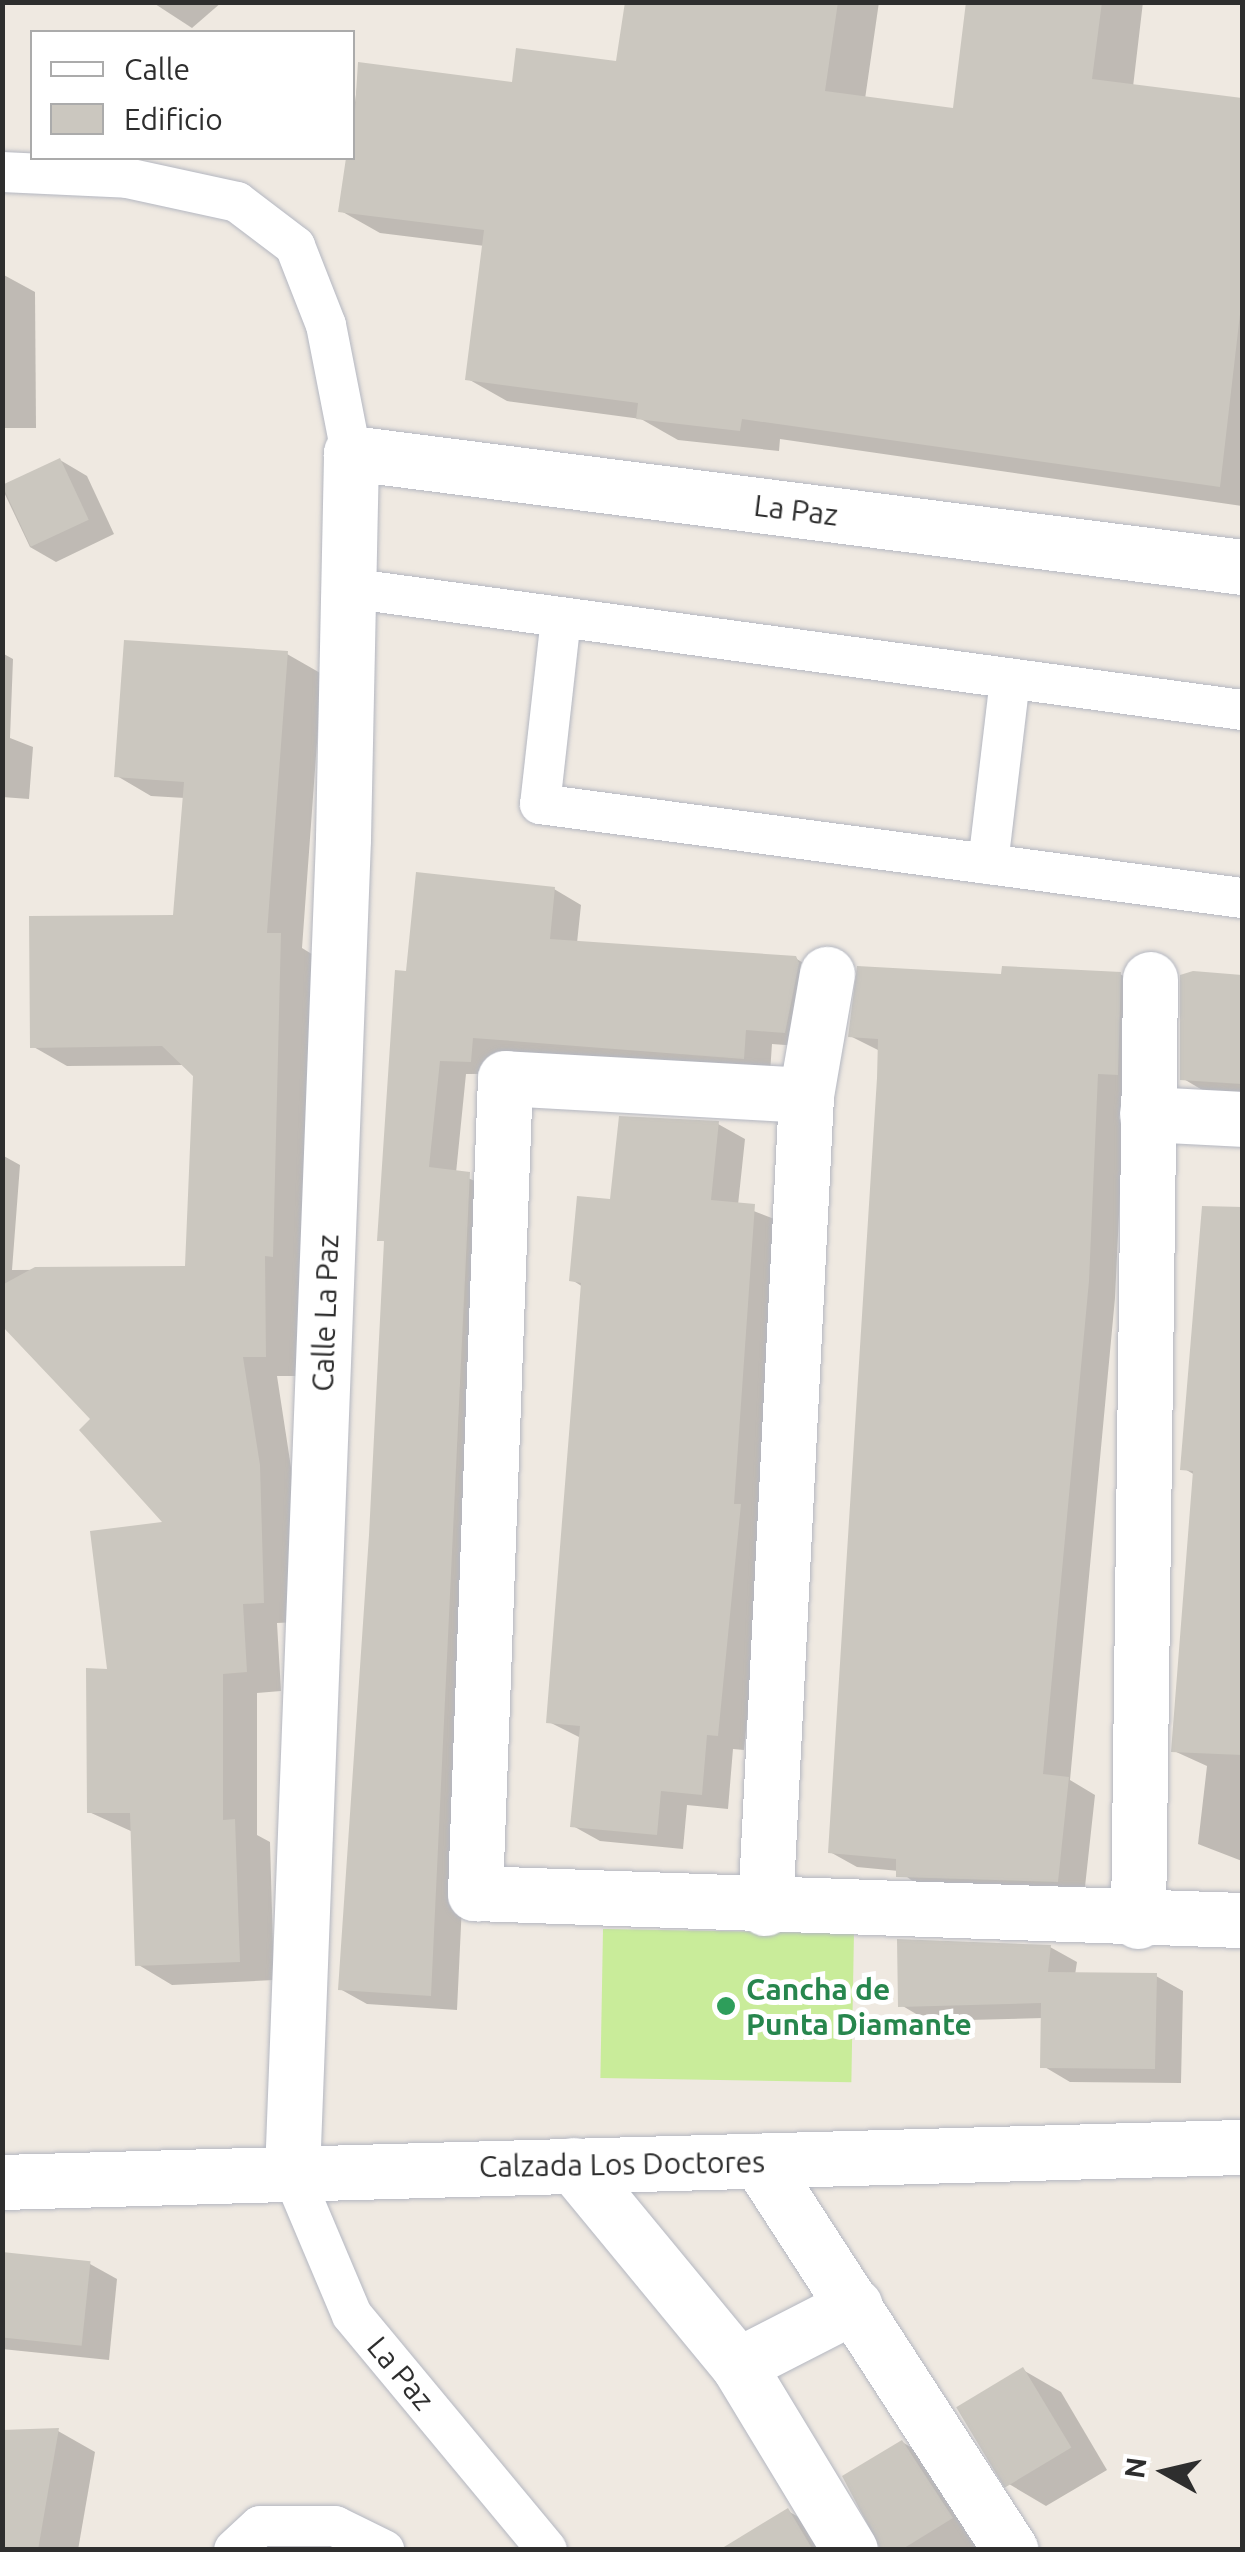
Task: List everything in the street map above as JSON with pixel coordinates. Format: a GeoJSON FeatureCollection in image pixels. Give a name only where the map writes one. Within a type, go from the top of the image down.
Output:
{"type":"FeatureCollection","features":[{"type":"Feature","properties":{"kind":"street","name":"La Paz"},"geometry":{"type":"LineString","coordinates":[[350,453],[1242,567]]}},
{"type":"Feature","properties":{"kind":"street","name":"Calle La Paz"},"geometry":{"type":"LineString","coordinates":[[292,2173],[350,453]]}},
{"type":"Feature","properties":{"kind":"street"},"geometry":{"type":"LineString","coordinates":[[765,1908],[806,1094],[827,974]]}},
{"type":"Feature","properties":{"kind":"street"},"geometry":{"type":"LineString","coordinates":[[1138,1921],[1150,979]]}},
{"type":"Feature","properties":{"kind":"street"},"geometry":{"type":"LineString","coordinates":[[806,1094],[505,1078],[475,1893],[765,1908],[1138,1921],[1242,1920]]}},
{"type":"Feature","properties":{"kind":"street"},"geometry":{"type":"LineString","coordinates":[[1147,1114],[1242,1120]]}},
{"type":"Feature","properties":{"kind":"street","name":"Calzada Los Doctores"},"geometry":{"type":"LineString","coordinates":[[2,2182],[1242,2147]]}},
{"type":"Feature","properties":{"kind":"street"},"geometry":{"type":"LineString","coordinates":[[759,2160],[1012,2550]]}},
{"type":"Feature","properties":{"kind":"street"},"geometry":{"type":"LineString","coordinates":[[573,2165],[738,2365],[850,2550]]}},
{"type":"Feature","properties":{"kind":"street"},"geometry":{"type":"LineString","coordinates":[[738,2365],[855,2305]]}},
{"type":"Feature","properties":{"kind":"lane"},"geometry":{"type":"LineString","coordinates":[[2,172],[127,178],[236,202],[295,246],[326,325],[350,453]]}},
{"type":"Feature","properties":{"kind":"lane"},"geometry":{"type":"LineString","coordinates":[[348,588],[1242,710]]}},
{"type":"Feature","properties":{"kind":"lane"},"geometry":{"type":"LineString","coordinates":[[561,618],[540,804],[1242,898]]}},
{"type":"Feature","properties":{"kind":"lane"},"geometry":{"type":"LineString","coordinates":[[988,864],[1010,679]]}},
{"type":"Feature","properties":{"kind":"lane","name":"La Paz"},"geometry":{"type":"LineString","coordinates":[[292,2173],[352,2315],[547,2550]]}},
{"type":"Feature","properties":{"kind":"lane"},"geometry":{"type":"LineString","coordinates":[[234,2550],[260,2526],[335,2526],[384,2550]]}},
{"type":"Feature","properties":{"kind":"green space","name":"Cancha de Punta Diamante"},"geometry":{"type":"Polygon","coordinates":[[[603,1929],[854,1933],[851,2082],[600,2078],[603,1929]]]}},
{"type":"Feature","properties":{"kind":"building"},"geometry":{"type":"Polygon","coordinates":[[[625,2],[838,2],[825,91],[953,108],[966,2],[1102,2],[1092,79],[1242,98],[1242,297],[1220,487],[742,419],[740,431],[636,419],[638,403],[465,380],[484,230],[338,212],[346,160],[355,160],[358,62],[512,82],[516,48],[616,61],[625,2]]]}},
{"type":"Feature","properties":{"kind":"building"},"geometry":{"type":"Polygon","coordinates":[[[60,458],[89,520],[31,547],[2,485],[60,458]]]}},
{"type":"Feature","properties":{"kind":"building"},"geometry":{"type":"Polygon","coordinates":[[[124,640],[288,651],[267,933],[281,933],[273,1257],[265,1256],[266,1357],[243,1357],[260,1465],[264,1603],[243,1604],[247,1672],[223,1674],[223,1820],[235,1819],[240,1962],[135,1966],[130,1813],[87,1813],[86,1668],[107,1669],[90,1531],[162,1522],[79,1430],[90,1419],[2,1326],[2,1285],[35,1267],[185,1266],[193,1076],[162,1046],[30,1048],[29,916],[173,915],[184,782],[114,777],[124,640]]]}},
{"type":"Feature","properties":{"kind":"building"},"geometry":{"type":"Polygon","coordinates":[[[416,872],[555,887],[550,939],[796,956],[799,963],[785,1033],[746,1030],[744,1059],[473,1038],[471,1062],[440,1061],[429,1167],[470,1172],[431,1996],[338,1990],[369,1535],[384,1241],[377,1241],[395,970],[406,971],[416,872]]]}},
{"type":"Feature","properties":{"kind":"building"},"geometry":{"type":"Polygon","coordinates":[[[857,966],[1001,974],[1002,966],[1121,972],[1118,1075],[1098,1074],[1089,1281],[1043,1774],[1069,1777],[1058,1882],[896,1877],[896,1859],[828,1853],[877,1078],[878,1039],[848,1037],[857,966]]]}},
{"type":"Feature","properties":{"kind":"building"},"geometry":{"type":"Polygon","coordinates":[[[1193,971],[1242,975],[1242,1084],[1180,1080],[1180,975],[1193,971]]]}},
{"type":"Feature","properties":{"kind":"building"},"geometry":{"type":"Polygon","coordinates":[[[619,1116],[719,1121],[711,1200],[755,1204],[734,1504],[741,1504],[718,1736],[707,1735],[702,1795],[661,1791],[657,1835],[570,1827],[580,1726],[546,1723],[581,1283],[569,1281],[577,1196],[610,1199],[619,1116]]]}},
{"type":"Feature","properties":{"kind":"building"},"geometry":{"type":"Polygon","coordinates":[[[1202,1206],[1242,1207],[1242,1755],[1171,1752],[1193,1471],[1180,1470],[1202,1206]]]}},
{"type":"Feature","properties":{"kind":"building"},"geometry":{"type":"Polygon","coordinates":[[[897,1939],[1051,1945],[1048,1972],[1157,1973],[1155,2069],[1040,2068],[1041,2003],[898,2007],[897,1939]]]}},
{"type":"Feature","properties":{"kind":"building"},"geometry":{"type":"Polygon","coordinates":[[[2,2252],[91,2261],[82,2346],[2,2337],[2,2252]]]}},
{"type":"Feature","properties":{"kind":"building"},"geometry":{"type":"Polygon","coordinates":[[[1023,2367],[1071,2448],[1005,2488],[956,2407],[1023,2367]]]}},
{"type":"Feature","properties":{"kind":"building"},"geometry":{"type":"Polygon","coordinates":[[[59,2428],[38,2550],[2,2550],[2,2430],[59,2428]]]}},
{"type":"Feature","properties":{"kind":"building"},"geometry":{"type":"Polygon","coordinates":[[[902,2440],[953,2518],[901,2550],[881,2550],[842,2476],[902,2440]]]}},
{"type":"Feature","properties":{"kind":"building"},"geometry":{"type":"Polygon","coordinates":[[[788,2508],[813,2550],[719,2550],[788,2508]]]}},
{"type":"Feature","properties":{"kind":"place","name":"Cancha de Punta Diamante"},"geometry":{"type":"Point","coordinates":[726,2006]}}]}
